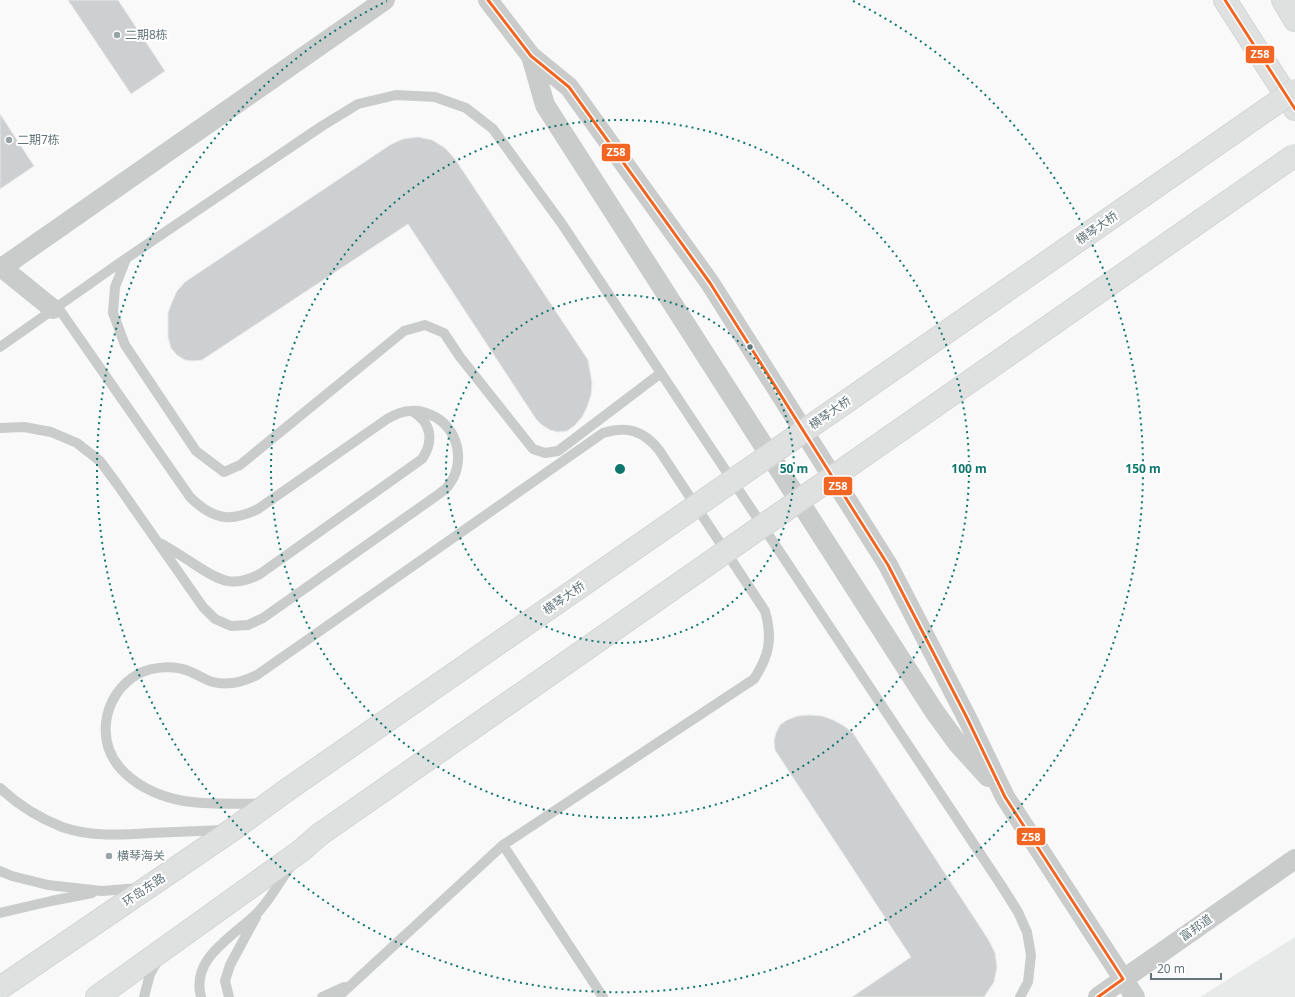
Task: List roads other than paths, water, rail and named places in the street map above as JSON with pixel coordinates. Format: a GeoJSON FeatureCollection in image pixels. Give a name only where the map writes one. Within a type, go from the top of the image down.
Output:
{"type":"FeatureCollection","features":[{"type":"Feature","properties":{"kind":"main road"},"geometry":{"type":"LineString","coordinates":[[1225,0],[1295,110]]}},
{"type":"Feature","properties":{"kind":"main road"},"geometry":{"type":"LineString","coordinates":[[1282,0],[1295,20]]}},
{"type":"Feature","properties":{"kind":"main road","name":"横琴大桥"},"geometry":{"type":"LineString","coordinates":[[287,790],[1295,90]]}},
{"type":"Feature","properties":{"kind":"main road"},"geometry":{"type":"LineString","coordinates":[[97,997],[302,850],[319,836],[1295,155]]}},
{"type":"Feature","properties":{"kind":"main road","name":"环岛东路"},"geometry":{"type":"LineString","coordinates":[[0,988],[232,830],[287,790]]}},
{"type":"Feature","properties":{"kind":"street"},"geometry":{"type":"LineString","coordinates":[[55,308],[1,268],[385,0]]}},
{"type":"Feature","properties":{"kind":"street"},"geometry":{"type":"LineString","coordinates":[[488,0],[531,56],[569,87],[710,283],[888,565],[967,718],[1005,797],[1135,997]]}},
{"type":"Feature","properties":{"kind":"street"},"geometry":{"type":"LineString","coordinates":[[531,56],[545,105],[934,711],[958,744],[1005,797]]}},
{"type":"Feature","properties":{"kind":"street","name":"富邦道"},"geometry":{"type":"LineString","coordinates":[[1098,997],[1295,859]]}},
{"type":"Feature","properties":{"kind":"lane"},"geometry":{"type":"LineString","coordinates":[[0,347],[126,259],[322,126],[358,104],[396,95],[434,97],[466,108],[493,129],[562,224],[1018,912],[1027,932],[1031,955],[1028,982],[1020,997]]}},
{"type":"Feature","properties":{"kind":"lane"},"geometry":{"type":"LineString","coordinates":[[126,259],[114,287],[113,313],[125,345],[196,451],[224,472],[240,465],[404,331],[425,325],[444,334],[460,357],[533,449],[545,453],[558,451],[661,373]]}},
{"type":"Feature","properties":{"kind":"lane"},"geometry":{"type":"LineString","coordinates":[[0,428],[24,427],[52,432],[78,444],[100,461],[204,607],[215,619],[231,626],[248,625],[263,618],[439,494],[449,485],[455,474],[458,461],[458,448],[454,436],[446,425],[436,417],[424,412],[411,410],[399,413],[387,419],[258,510],[244,516],[229,518],[214,515],[201,508],[190,497],[55,308]]}},
{"type":"Feature","properties":{"kind":"lane"},"geometry":{"type":"LineString","coordinates":[[157,540],[216,578],[227,582],[250,580],[422,459],[428,451],[430,442],[429,432],[426,423],[420,416],[411,410]]}},
{"type":"Feature","properties":{"kind":"lane"},"geometry":{"type":"LineString","coordinates":[[268,804],[193,802],[176,800],[144,788],[130,778],[120,769],[112,757],[107,745],[105,731],[106,717],[110,704],[117,692],[138,674],[151,669],[164,667],[178,668],[191,672],[212,682],[224,684],[247,680],[257,675],[603,433],[624,429],[644,435],[652,442],[659,450],[765,611],[769,625],[770,640],[762,667],[754,679],[503,845],[338,997]]}},
{"type":"Feature","properties":{"kind":"lane"},"geometry":{"type":"LineString","coordinates":[[0,788],[13,800],[37,816],[63,827],[92,833],[120,835],[232,830]]}},
{"type":"Feature","properties":{"kind":"lane"},"geometry":{"type":"LineString","coordinates":[[503,845],[603,997]]}},
{"type":"Feature","properties":{"kind":"lane"},"geometry":{"type":"LineString","coordinates":[[229,997],[225,981],[230,965],[260,910],[302,850]]}},
{"type":"Feature","properties":{"kind":"lane"},"geometry":{"type":"LineString","coordinates":[[0,871],[12,876],[48,885],[102,891]]}},
{"type":"Feature","properties":{"kind":"lane"},"geometry":{"type":"LineString","coordinates":[[0,913],[102,891],[147,888]]}},
{"type":"Feature","properties":{"kind":"lane"},"geometry":{"type":"LineString","coordinates":[[201,997],[198,989],[202,969],[216,948],[260,910]]}},
{"type":"Feature","properties":{"kind":"lane"},"geometry":{"type":"LineString","coordinates":[[144,997],[150,974],[165,948]]}},
{"type":"Feature","properties":{"kind":"lane"},"geometry":{"type":"LineString","coordinates":[[322,997],[352,984]]}},
{"type":"Feature","properties":{"kind":"place","name":"二期8栋"},"geometry":{"type":"Point","coordinates":[117,35]}},
{"type":"Feature","properties":{"kind":"place","name":"二期7栋"},"geometry":{"type":"Point","coordinates":[9,140]}},
{"type":"Feature","properties":{"kind":"place","name":"横琴海关"},"geometry":{"type":"Point","coordinates":[109,856]}}]}
